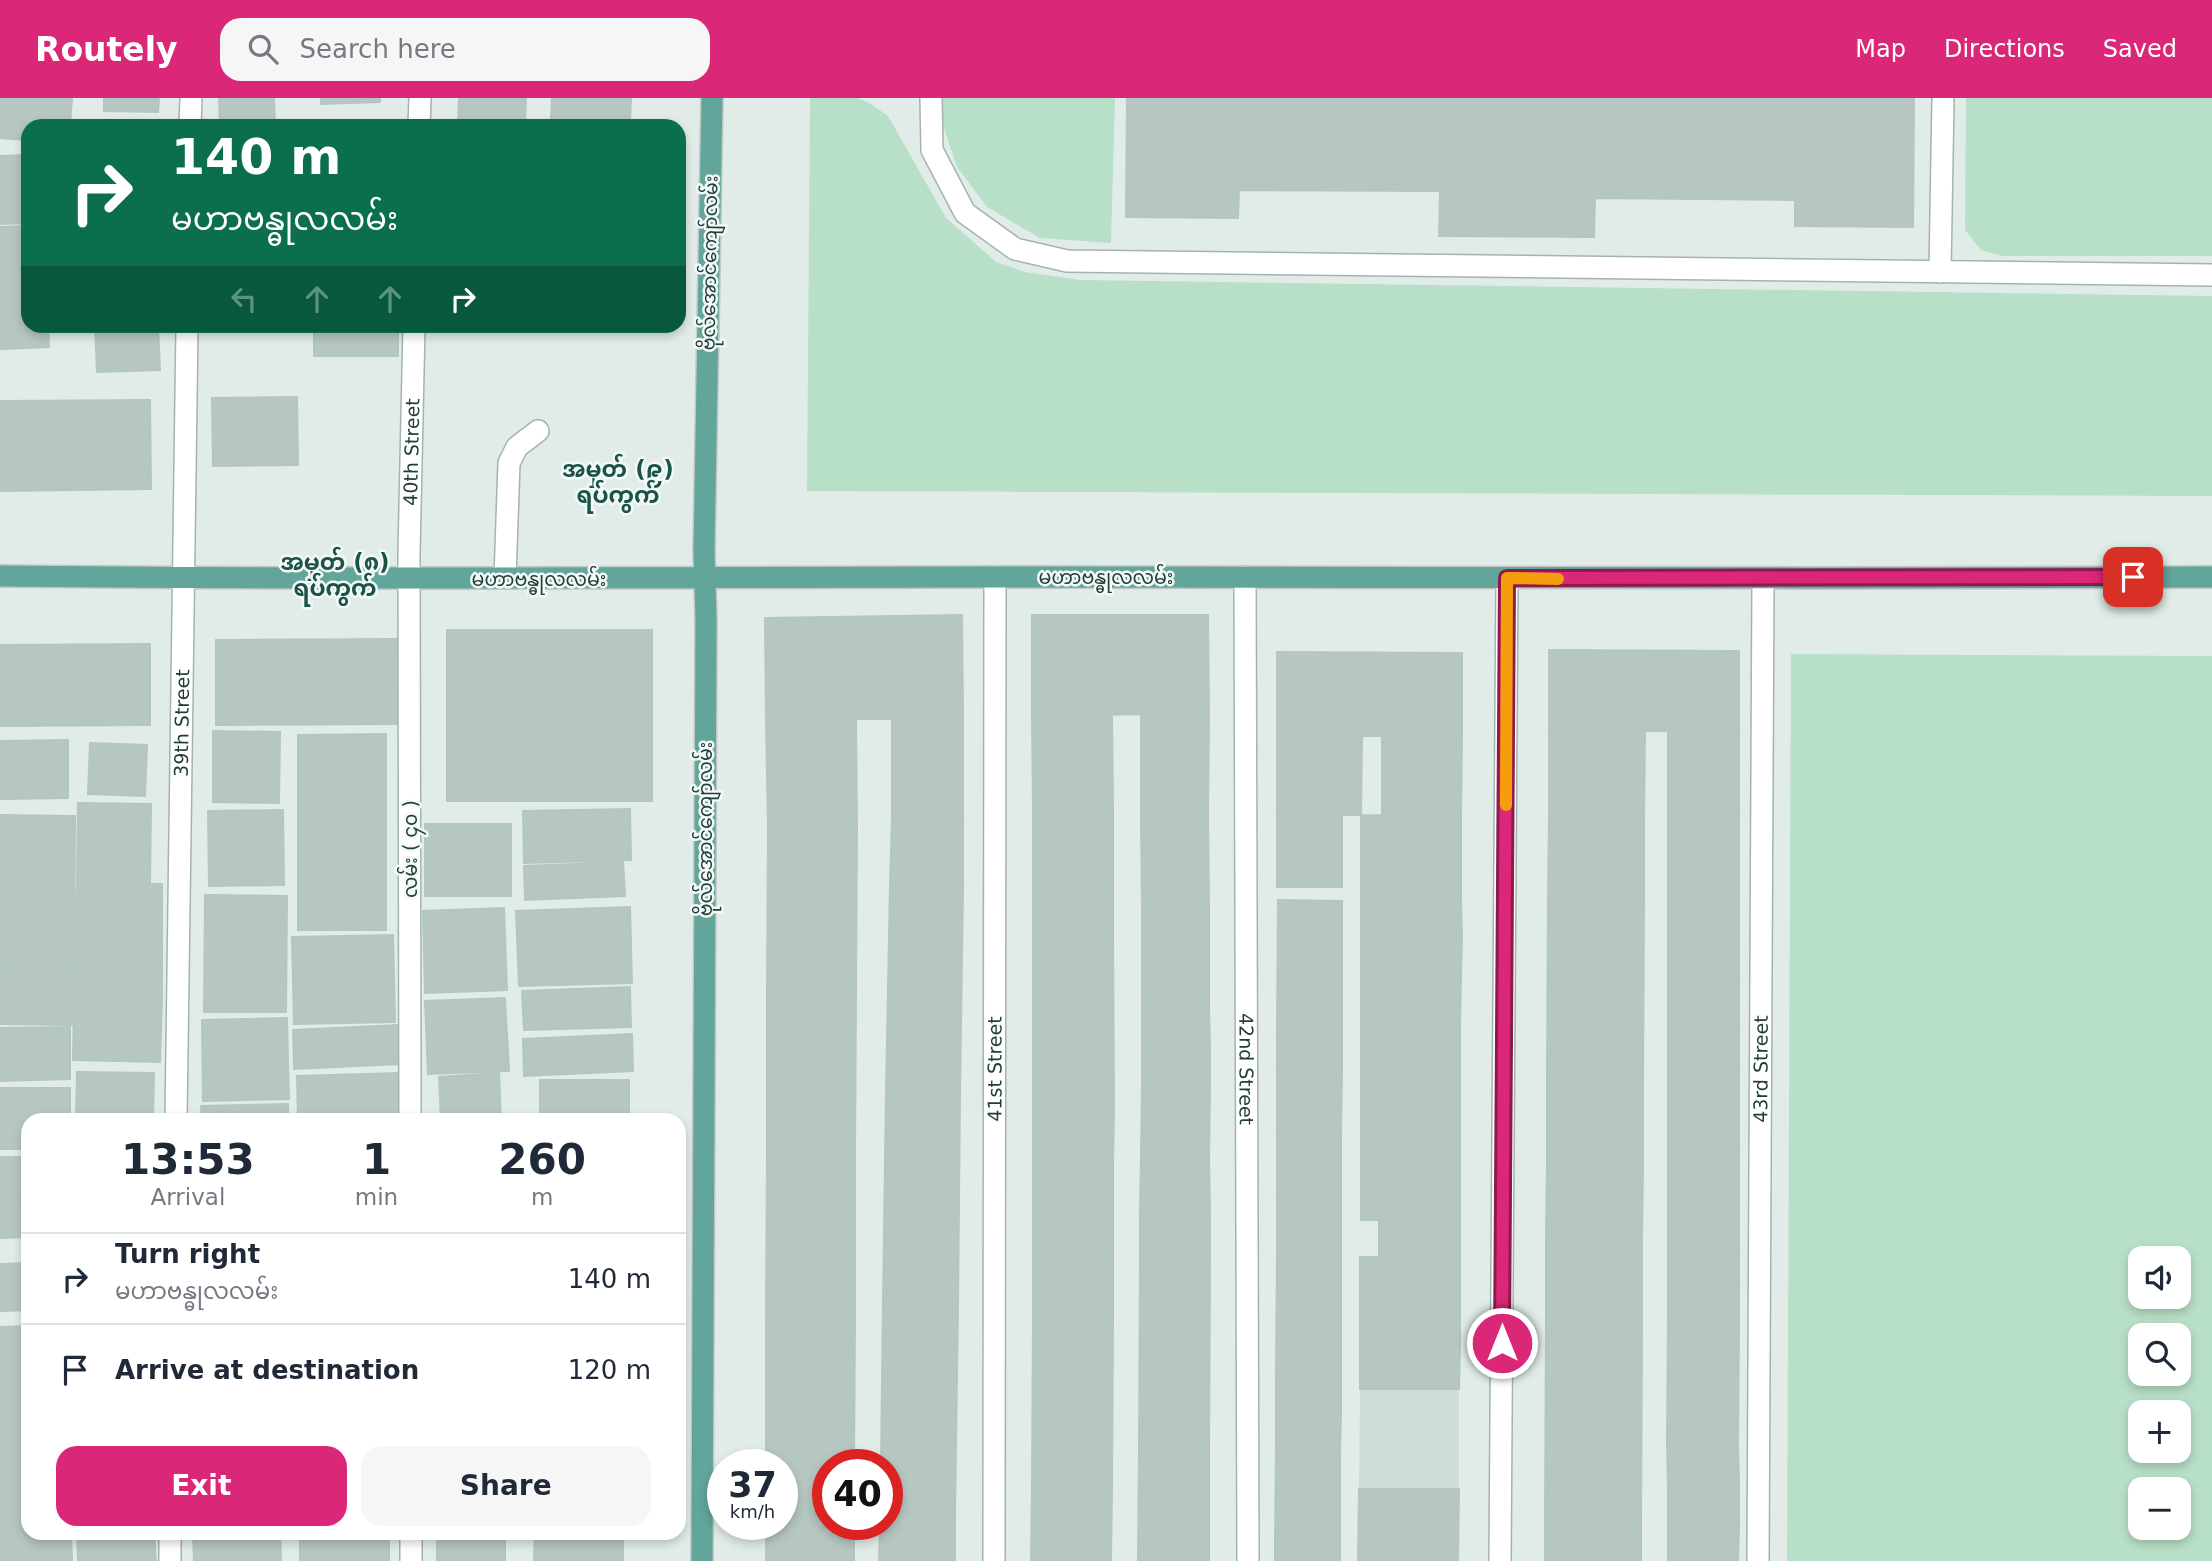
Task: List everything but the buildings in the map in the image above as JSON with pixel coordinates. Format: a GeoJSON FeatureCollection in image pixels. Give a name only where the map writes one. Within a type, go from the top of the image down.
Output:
{"type":"FeatureCollection","features":[{"type":"Feature","properties":{"kind":"main road","name":"ဗိုလ်အောင်ကျော်လမ်း"},"geometry":{"type":"LineString","coordinates":[[702,1561],[704,551],[712,98]]}},
{"type":"Feature","properties":{"kind":"main road","name":"မဟာဗန္ဓုလလမ်း"},"geometry":{"type":"LineString","coordinates":[[0,576],[409,579],[2212,577]]}},
{"type":"Feature","properties":{"kind":"street"},"geometry":{"type":"LineString","coordinates":[[190,119],[191,98]]}},
{"type":"Feature","properties":{"kind":"street"},"geometry":{"type":"LineString","coordinates":[[419,98],[419,119]]}},
{"type":"Feature","properties":{"kind":"street"},"geometry":{"type":"LineString","coordinates":[[931,98],[932,150],[965,213],[1015,248],[1067,261],[2212,275]]}},
{"type":"Feature","properties":{"kind":"street"},"geometry":{"type":"LineString","coordinates":[[1940,272],[1943,98]]}},
{"type":"Feature","properties":{"kind":"street","name":"39th Street"},"geometry":{"type":"LineString","coordinates":[[176,1113],[187,333]]}},
{"type":"Feature","properties":{"kind":"street","name":"40th Street"},"geometry":{"type":"LineString","coordinates":[[409,579],[414,333]]}},
{"type":"Feature","properties":{"kind":"street"},"geometry":{"type":"LineString","coordinates":[[505,578],[509,463],[517,447],[538,431]]}},
{"type":"Feature","properties":{"kind":"street","name":"41st Street"},"geometry":{"type":"LineString","coordinates":[[994,1561],[995,577]]}},
{"type":"Feature","properties":{"kind":"street","name":"42nd Street"},"geometry":{"type":"LineString","coordinates":[[1245,577],[1248,1561]]}},
{"type":"Feature","properties":{"kind":"street"},"geometry":{"type":"LineString","coordinates":[[1500,1561],[1507,578]]}},
{"type":"Feature","properties":{"kind":"street","name":"လမ်း ( ၄၀ )"},"geometry":{"type":"LineString","coordinates":[[409,579],[410,1113]]}},
{"type":"Feature","properties":{"kind":"street","name":"43rd Street"},"geometry":{"type":"LineString","coordinates":[[1758,1561],[1763,579]]}},
{"type":"Feature","properties":{"kind":"street"},"geometry":{"type":"LineString","coordinates":[[170,1540],[170,1561]]}},
{"type":"Feature","properties":{"kind":"street"},"geometry":{"type":"LineString","coordinates":[[411,1540],[411,1561]]}},
{"type":"Feature","properties":{"kind":"shaded area"},"geometry":{"type":"Polygon","coordinates":[[[1360,1389],[1459,1389],[1459,1489],[1359,1489],[1360,1389]]]}},
{"type":"Feature","properties":{"kind":"green space"},"geometry":{"type":"Polygon","coordinates":[[[810,98],[858,98],[888,116],[946,218],[996,262],[1025,272],[1079,280],[2212,296],[2212,496],[807,491],[810,98]]]}},
{"type":"Feature","properties":{"kind":"green space"},"geometry":{"type":"Polygon","coordinates":[[[942,98],[1115,98],[1111,243],[1040,238],[987,207],[957,167],[941,119],[942,98]]]}},
{"type":"Feature","properties":{"kind":"green space"},"geometry":{"type":"Polygon","coordinates":[[[1966,98],[2212,98],[2212,256],[2002,256],[1981,250],[1965,230],[1966,98]]]}},
{"type":"Feature","properties":{"kind":"green space"},"geometry":{"type":"Polygon","coordinates":[[[1791,654],[2212,656],[2212,1561],[1787,1561],[1791,654]]]}},
{"type":"Feature","properties":{"kind":"slow traffic"},"geometry":{"type":"LineString","coordinates":[[1506,805],[1507,578],[1558,579]]}},
{"type":"Feature","properties":{"kind":"district","name":"အမှတ် (၉) ရပ်ကွက်"},"geometry":{"type":"Point","coordinates":[618,482]}},
{"type":"Feature","properties":{"kind":"district","name":"အမှတ် (၈) ရပ်ကွက်"},"geometry":{"type":"Point","coordinates":[335,575]}},
{"type":"Feature","properties":{"kind":"route"},"geometry":{"type":"LineString","coordinates":[[1502,1343],[1507,578],[2133,577]]}}]}
